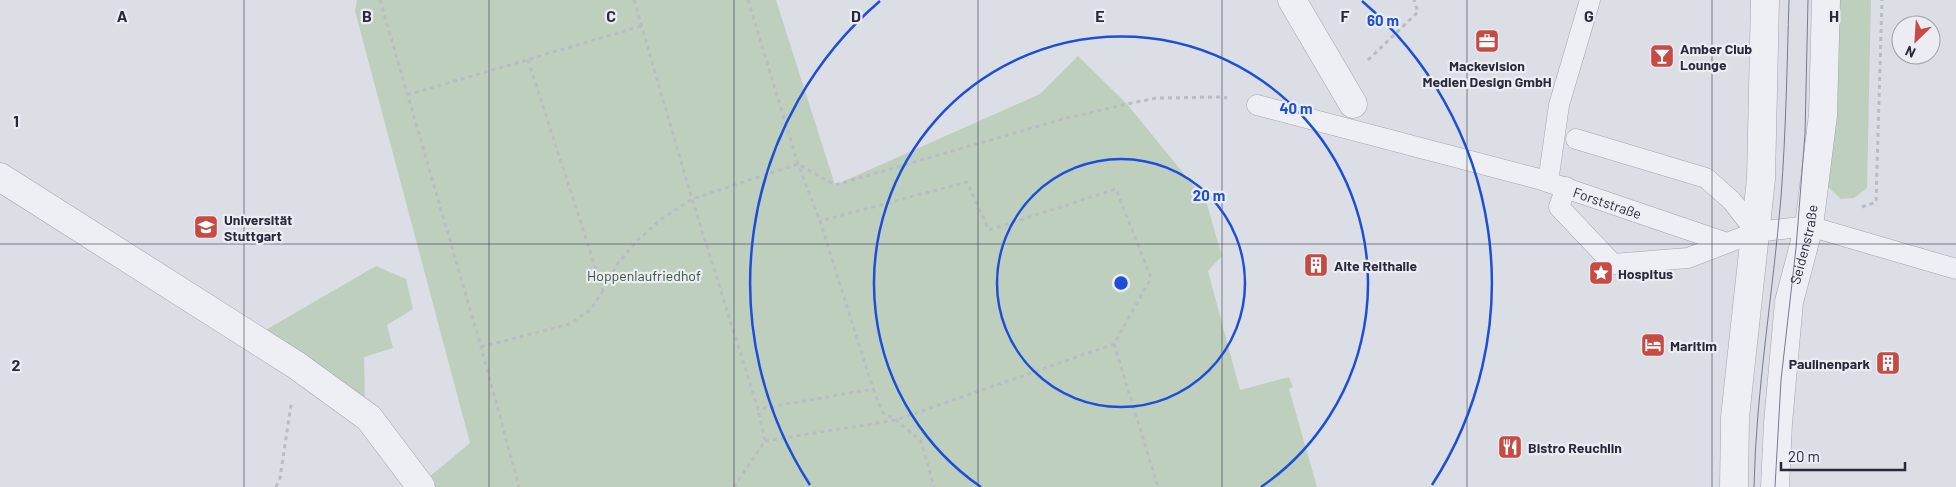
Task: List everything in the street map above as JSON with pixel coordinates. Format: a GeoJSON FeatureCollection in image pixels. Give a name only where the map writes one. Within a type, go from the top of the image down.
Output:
{"type":"FeatureCollection","features":[{"type":"Feature","properties":{"kind":"street"},"geometry":{"type":"LineString","coordinates":[[1292,0],[1347,94]]}},
{"type":"Feature","properties":{"kind":"street"},"geometry":{"type":"LineString","coordinates":[[1734,487],[1739,380],[1756,232],[1762,155],[1765,0]]}},
{"type":"Feature","properties":{"kind":"street","name":"Seidenstraße"},"geometry":{"type":"LineString","coordinates":[[1775,487],[1778,423],[1790,302],[1809,226],[1823,115],[1826,0]]}},
{"type":"Feature","properties":{"kind":"street"},"geometry":{"type":"LineString","coordinates":[[0,177],[296,365],[369,418],[421,487]]}},
{"type":"Feature","properties":{"kind":"lane"},"geometry":{"type":"LineString","coordinates":[[1590,0],[1559,105],[1557,185],[1559,207],[1613,264],[1688,258],[1756,232],[1809,226],[1956,269]]}},
{"type":"Feature","properties":{"kind":"lane","name":"Forststraße"},"geometry":{"type":"LineString","coordinates":[[1257,105],[1557,185],[1727,243]]}},
{"type":"Feature","properties":{"kind":"lane"},"geometry":{"type":"LineString","coordinates":[[1576,139],[1706,178],[1732,201],[1756,232]]}},
{"type":"Feature","properties":{"kind":"path"},"geometry":{"type":"LineString","coordinates":[[380,0],[481,347],[519,487]]}},
{"type":"Feature","properties":{"kind":"path"},"geometry":{"type":"LineString","coordinates":[[634,0],[692,199],[758,410],[765,441],[734,487]]}},
{"type":"Feature","properties":{"kind":"path"},"geometry":{"type":"LineString","coordinates":[[748,0],[798,164],[820,222],[873,389],[883,413],[896,420],[921,441],[934,487]]}},
{"type":"Feature","properties":{"kind":"path"},"geometry":{"type":"LineString","coordinates":[[1347,94],[1418,12],[1414,0]]}},
{"type":"Feature","properties":{"kind":"path"},"geometry":{"type":"LineString","coordinates":[[1809,226],[1876,202],[1882,0]]}},
{"type":"Feature","properties":{"kind":"path"},"geometry":{"type":"LineString","coordinates":[[407,95],[642,26]]}},
{"type":"Feature","properties":{"kind":"path"},"geometry":{"type":"LineString","coordinates":[[528,60],[603,291]]}},
{"type":"Feature","properties":{"kind":"path"},"geometry":{"type":"LineString","coordinates":[[481,347],[570,324],[591,309],[618,263],[638,240],[660,220],[692,199],[798,164],[835,185],[1063,119],[1156,98],[1221,97],[1257,105]]}},
{"type":"Feature","properties":{"kind":"path"},"geometry":{"type":"LineString","coordinates":[[765,441],[896,420],[1114,344],[1151,278],[1116,189],[989,230],[967,182],[820,222]]}},
{"type":"Feature","properties":{"kind":"path"},"geometry":{"type":"LineString","coordinates":[[1114,344],[1158,487]]}},
{"type":"Feature","properties":{"kind":"path"},"geometry":{"type":"LineString","coordinates":[[276,487],[280,478],[296,365]]}},
{"type":"Feature","properties":{"kind":"path"},"geometry":{"type":"LineString","coordinates":[[758,410],[873,389]]}},
{"type":"Feature","properties":{"kind":"green space","name":"Hoppenlaufriedhof"},"geometry":{"type":"Polygon","coordinates":[[[357,0],[776,0],[835,185],[1040,94],[1078,56],[1127,104],[1206,201],[1222,256],[1208,271],[1240,390],[1289,377],[1293,387],[1289,389],[1317,487],[417,487],[470,443],[355,11],[357,0]]]}},
{"type":"Feature","properties":{"kind":"green space"},"geometry":{"type":"Polygon","coordinates":[[[1834,0],[1871,0],[1867,188],[1854,198],[1841,199],[1827,186],[1834,0]]]}},
{"type":"Feature","properties":{"kind":"green space"},"geometry":{"type":"Polygon","coordinates":[[[376,266],[406,279],[413,309],[387,325],[393,348],[364,357],[365,401],[264,331],[376,266]]]}},
{"type":"Feature","properties":{"kind":"tram line"},"geometry":{"type":"LineString","coordinates":[[1754,487],[1761,378],[1781,197],[1789,0]]}},
{"type":"Feature","properties":{"kind":"tram line"},"geometry":{"type":"LineString","coordinates":[[1775,487],[1781,380],[1796,248],[1805,134],[1808,0]]}},
{"type":"Feature","properties":{"kind":"place","name":"Mackevision Medien Design GmbH"},"geometry":{"type":"Point","coordinates":[1487,41]}},
{"type":"Feature","properties":{"kind":"place","name":"Amber Club Lounge"},"geometry":{"type":"Point","coordinates":[1662,56]}},
{"type":"Feature","properties":{"kind":"place","name":"Universität Stuttgart"},"geometry":{"type":"Point","coordinates":[206,227]}},
{"type":"Feature","properties":{"kind":"place","name":"Alte Reithalle"},"geometry":{"type":"Point","coordinates":[1316,265]}},
{"type":"Feature","properties":{"kind":"place","name":"Hospitus"},"geometry":{"type":"Point","coordinates":[1601,273]}},
{"type":"Feature","properties":{"kind":"place","name":"Maritim"},"geometry":{"type":"Point","coordinates":[1653,345]}},
{"type":"Feature","properties":{"kind":"place","name":"Paulinenpark"},"geometry":{"type":"Point","coordinates":[1888,363]}},
{"type":"Feature","properties":{"kind":"place","name":"Bistro Reuchlin"},"geometry":{"type":"Point","coordinates":[1510,447]}}]}
